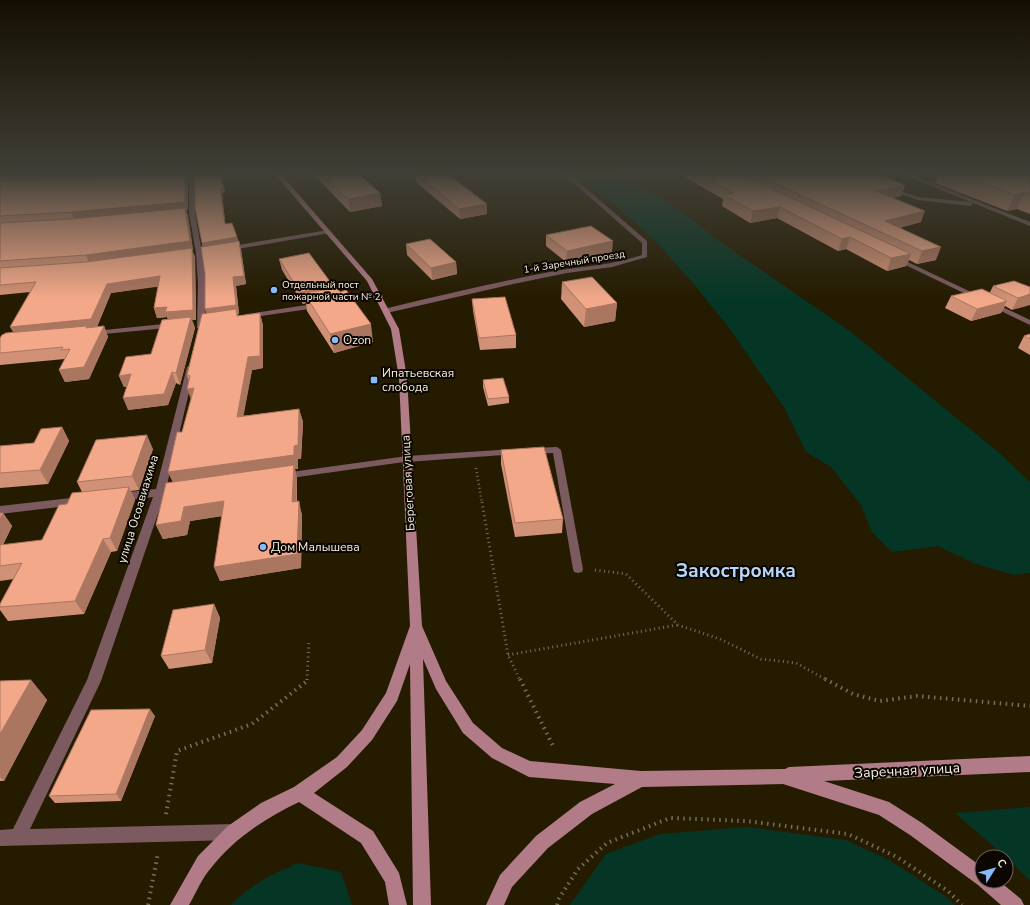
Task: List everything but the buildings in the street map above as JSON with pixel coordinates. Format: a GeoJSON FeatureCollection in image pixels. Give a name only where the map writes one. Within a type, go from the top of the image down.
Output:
{"type":"FeatureCollection","features":[{"type":"Feature","properties":{"kind":"main road","name":"Береговая улица"},"geometry":{"type":"LineString","coordinates":[[234,832],[267,809],[300,793],[342,762],[367,735],[392,696],[416,626],[403,378],[395,329],[380,296],[370,280],[313,214]]}},
{"type":"Feature","properties":{"kind":"main road","name":"Заречная улица"},"geometry":{"type":"LineString","coordinates":[[416,626],[440,685],[468,728],[497,753],[529,769],[641,779],[783,776],[1030,764]]}},
{"type":"Feature","properties":{"kind":"main road"},"geometry":{"type":"LineString","coordinates":[[416,626],[422,905]]}},
{"type":"Feature","properties":{"kind":"main road"},"geometry":{"type":"LineString","coordinates":[[783,776],[883,808],[916,829],[974,872]]}},
{"type":"Feature","properties":{"kind":"main road"},"geometry":{"type":"LineString","coordinates":[[494,905],[506,882],[542,842],[586,808],[641,779]]}},
{"type":"Feature","properties":{"kind":"main road"},"geometry":{"type":"LineString","coordinates":[[300,793],[367,837],[393,878],[398,905]]}},
{"type":"Feature","properties":{"kind":"main road"},"geometry":{"type":"LineString","coordinates":[[179,905],[204,862],[234,832]]}},
{"type":"Feature","properties":{"kind":"main road"},"geometry":{"type":"LineString","coordinates":[[995,889],[1015,905]]}},
{"type":"Feature","properties":{"kind":"street"},"geometry":{"type":"LineString","coordinates":[[188,214],[199,253],[202,283],[202,323],[198,338]]}},
{"type":"Feature","properties":{"kind":"street","name":"1-й Заречный проезд"},"geometry":{"type":"LineString","coordinates":[[387,311],[479,288],[561,272],[629,262],[645,256],[646,242],[613,214]]}},
{"type":"Feature","properties":{"kind":"street"},"geometry":{"type":"LineString","coordinates":[[222,250],[328,232]]}},
{"type":"Feature","properties":{"kind":"street"},"geometry":{"type":"LineString","coordinates":[[888,254],[1030,323]]}},
{"type":"Feature","properties":{"kind":"street"},"geometry":{"type":"LineString","coordinates":[[240,317],[380,296]]}},
{"type":"Feature","properties":{"kind":"street"},"geometry":{"type":"LineString","coordinates":[[85,334],[179,325]]}},
{"type":"Feature","properties":{"kind":"street","name":"улица Осоавиахима"},"geometry":{"type":"LineString","coordinates":[[17,838],[94,681],[160,492],[194,354]]}},
{"type":"Feature","properties":{"kind":"street"},"geometry":{"type":"LineString","coordinates":[[276,477],[407,459]]}},
{"type":"Feature","properties":{"kind":"street"},"geometry":{"type":"LineString","coordinates":[[107,498],[176,490]]}},
{"type":"Feature","properties":{"kind":"street"},"geometry":{"type":"LineString","coordinates":[[0,510],[92,500]]}},
{"type":"Feature","properties":{"kind":"street"},"geometry":{"type":"LineString","coordinates":[[0,838],[234,832]]}},
{"type":"Feature","properties":{"kind":"lane"},"geometry":{"type":"LineString","coordinates":[[1005,214],[1030,224]]}},
{"type":"Feature","properties":{"kind":"lane"},"geometry":{"type":"LineString","coordinates":[[407,459],[557,450],[578,569]]}},
{"type":"Feature","properties":{"kind":"path"},"geometry":{"type":"LineString","coordinates":[[474,455],[508,655],[554,748]]}},
{"type":"Feature","properties":{"kind":"path"},"geometry":{"type":"LineString","coordinates":[[578,569],[626,574],[678,625],[720,639],[761,659],[796,663],[853,694],[880,701],[917,696],[1030,706]]}},
{"type":"Feature","properties":{"kind":"path"},"geometry":{"type":"LineString","coordinates":[[508,655],[678,625]]}},
{"type":"Feature","properties":{"kind":"path"},"geometry":{"type":"LineString","coordinates":[[173,780],[177,751],[252,724],[307,681],[309,642]]}},
{"type":"Feature","properties":{"kind":"path"},"geometry":{"type":"LineString","coordinates":[[557,905],[558,900],[578,869],[607,843],[670,818],[746,821],[848,834],[897,857],[948,891],[962,905]]}},
{"type":"Feature","properties":{"kind":"green space"},"geometry":{"type":"Polygon","coordinates":[[[625,214],[685,214],[715,238],[851,332],[997,451],[1030,482],[1030,573],[1014,575],[976,564],[938,546],[892,552],[872,532],[861,505],[831,467],[806,452],[785,409],[730,329],[693,283],[656,242],[625,214]]]}},
{"type":"Feature","properties":{"kind":"green space"},"geometry":{"type":"Polygon","coordinates":[[[1030,807],[1030,881],[1014,865],[1014,849],[997,849],[955,813],[1030,807]]]}},
{"type":"Feature","properties":{"kind":"green space"},"geometry":{"type":"Polygon","coordinates":[[[747,827],[846,840],[889,860],[945,896],[955,905],[570,905],[606,854],[660,834],[747,827]]]}},
{"type":"Feature","properties":{"kind":"green space"},"geometry":{"type":"Polygon","coordinates":[[[298,863],[341,872],[352,905],[231,905],[254,886],[298,863]]]}},
{"type":"Feature","properties":{"kind":"place","name":"Отдельный пост пожарной части № 2"},"geometry":{"type":"Point","coordinates":[274,290]}},
{"type":"Feature","properties":{"kind":"place","name":"Ozon"},"geometry":{"type":"Point","coordinates":[335,340]}},
{"type":"Feature","properties":{"kind":"place","name":"Ипатьевская слобода"},"geometry":{"type":"Point","coordinates":[374,380]}},
{"type":"Feature","properties":{"kind":"place","name":"Дом Малышева"},"geometry":{"type":"Point","coordinates":[263,547]}},
{"type":"Feature","properties":{"kind":"district","name":"Закостромка"},"geometry":{"type":"Point","coordinates":[736,570]}}]}
